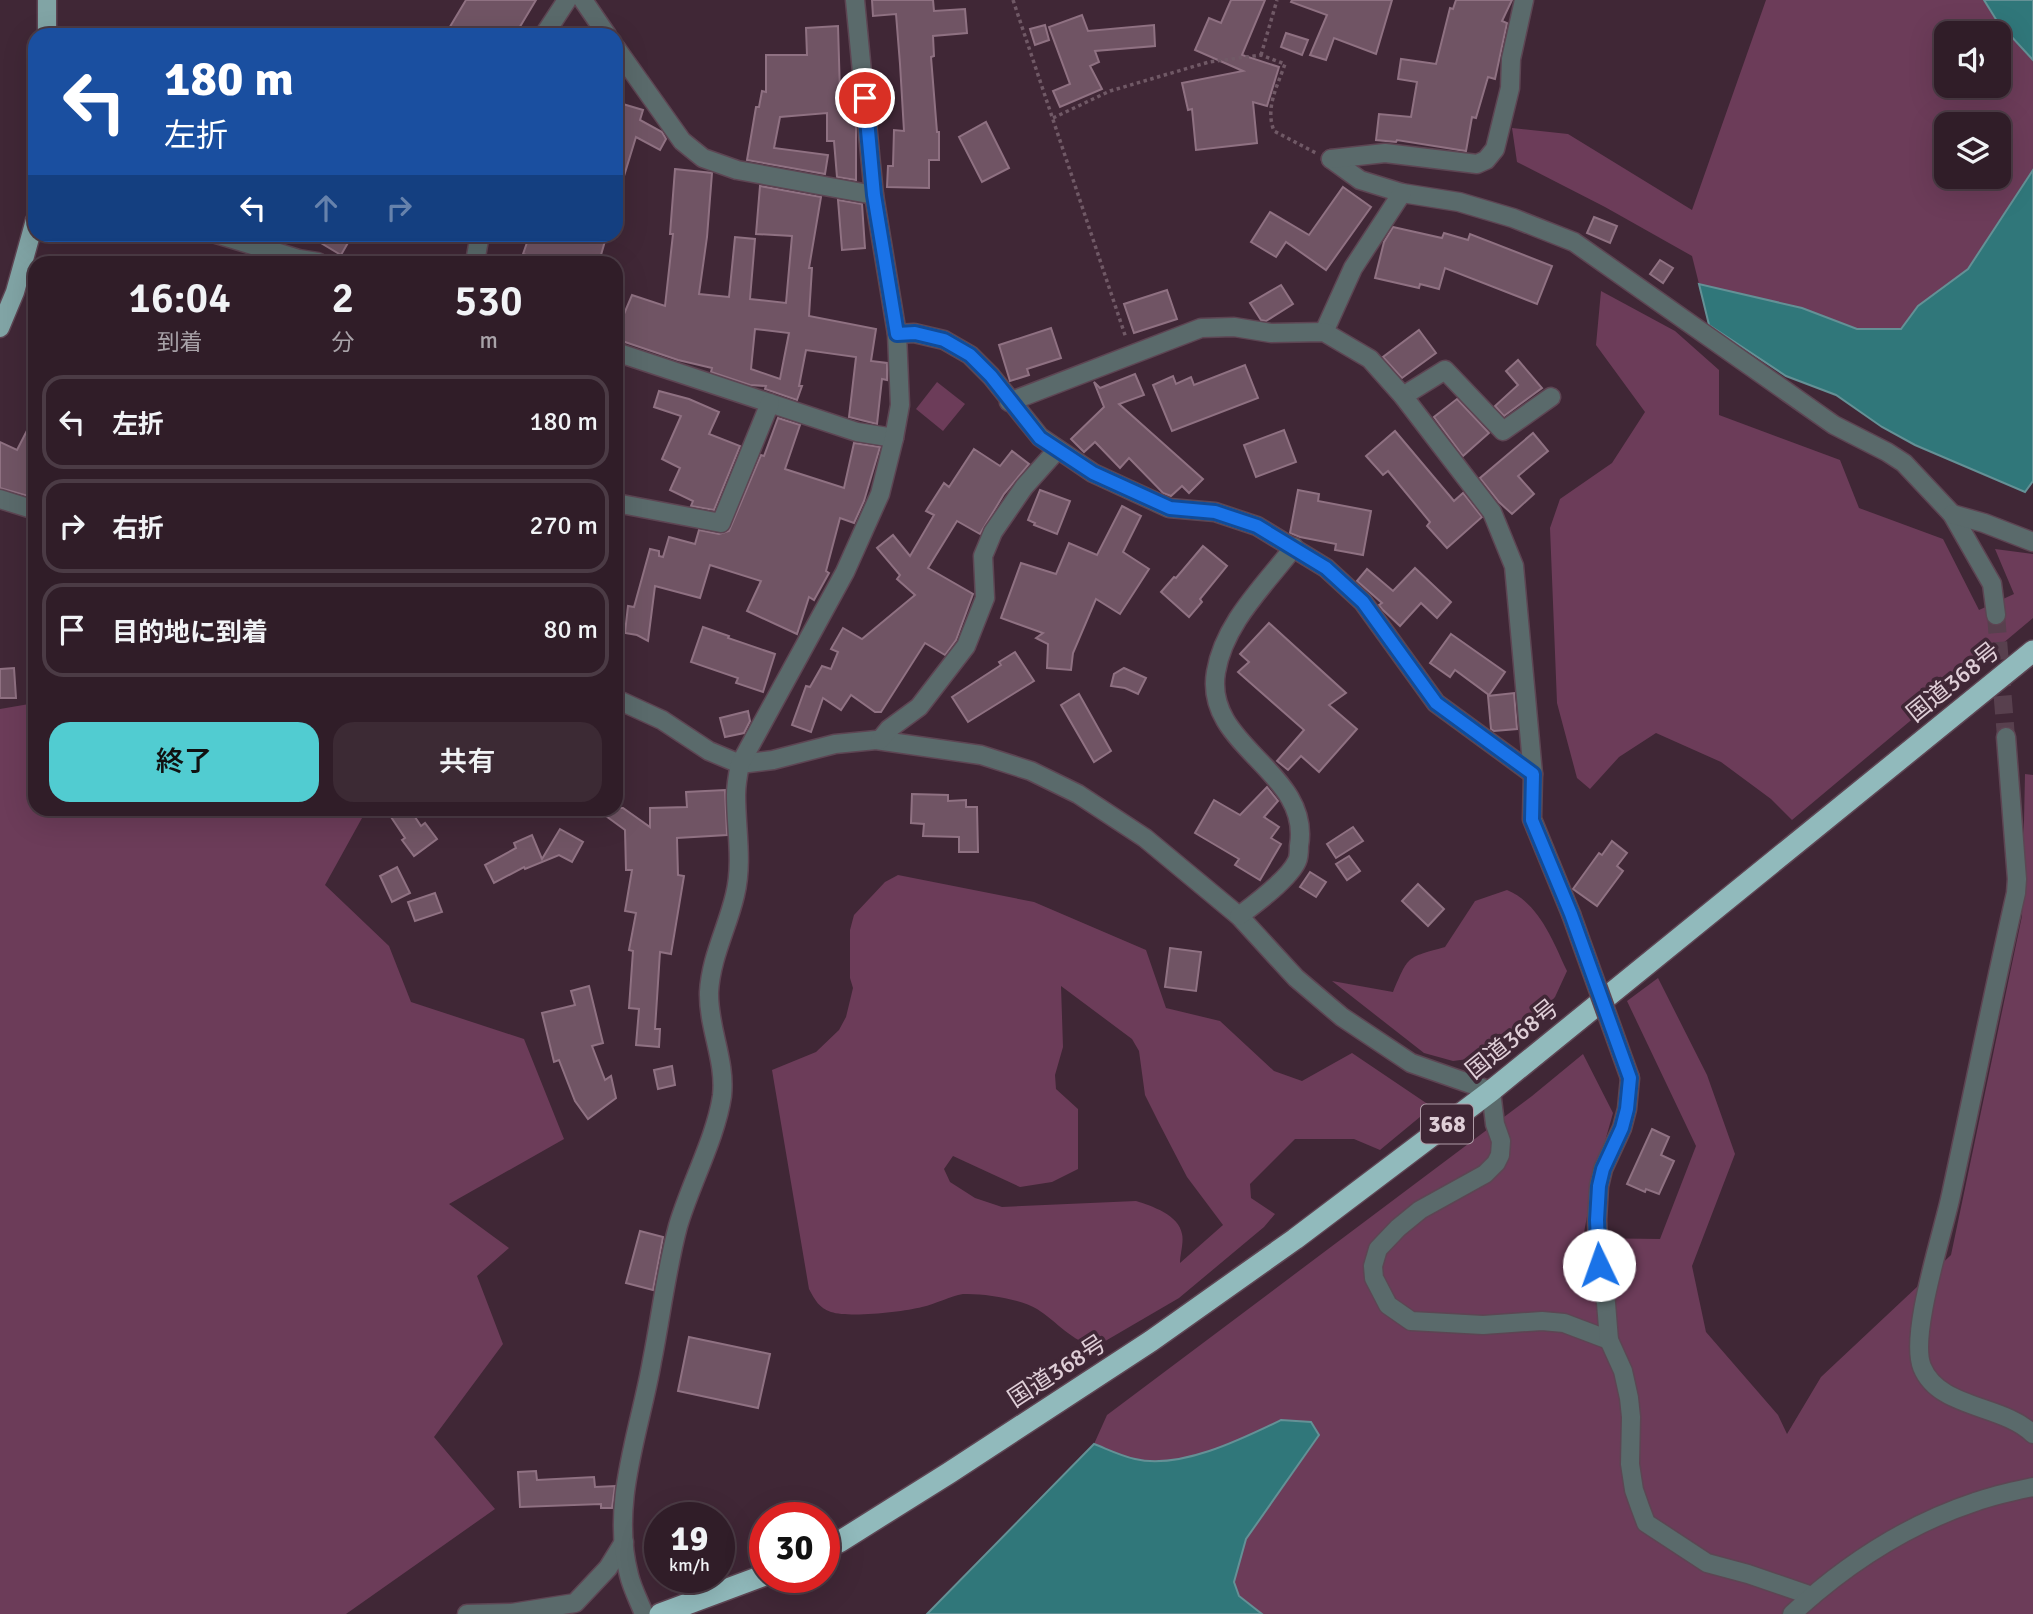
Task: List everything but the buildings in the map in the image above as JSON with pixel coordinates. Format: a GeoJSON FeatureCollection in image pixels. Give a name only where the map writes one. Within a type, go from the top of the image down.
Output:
{"type":"FeatureCollection","features":[{"type":"Feature","properties":{"kind":"highway","name":"国道368号"},"geometry":{"type":"LineString","coordinates":[[840,1541],[1151,1340],[1295,1239],[1491,1091],[2033,651]]}},
{"type":"Feature","properties":{"kind":"highway"},"geometry":{"type":"LineString","coordinates":[[660,1614],[749,1581]]}},
{"type":"Feature","properties":{"kind":"main road"},"geometry":{"type":"LineString","coordinates":[[47,0],[47,28]]}},
{"type":"Feature","properties":{"kind":"main road"},"geometry":{"type":"LineString","coordinates":[[0,328],[15,292],[29,242]]}},
{"type":"Feature","properties":{"kind":"street"},"geometry":{"type":"LineString","coordinates":[[549,28],[567,0]]}},
{"type":"Feature","properties":{"kind":"street"},"geometry":{"type":"LineString","coordinates":[[583,0],[602,28]]}},
{"type":"Feature","properties":{"kind":"street"},"geometry":{"type":"LineString","coordinates":[[644,1614],[629,1575],[624,1542],[623,1503],[652,1363],[661,1301],[679,1225],[722,1097],[723,1069],[709,1016],[709,991],[713,959],[735,895],[740,858],[736,794],[740,764],[845,572],[880,494],[900,405],[897,334],[874,195],[855,0]]}},
{"type":"Feature","properties":{"kind":"street"},"geometry":{"type":"LineString","coordinates":[[1331,159],[1385,153],[1477,164],[1486,160],[1495,149],[1510,88],[1511,59],[1524,0]]}},
{"type":"Feature","properties":{"kind":"street"},"geometry":{"type":"LineString","coordinates":[[623,57],[681,141],[703,158],[737,170],[874,195]]}},
{"type":"Feature","properties":{"kind":"street"},"geometry":{"type":"LineString","coordinates":[[1331,159],[1360,180],[1402,193],[1458,202],[1513,218],[1574,242],[1834,425],[1887,452],[1903,463],[1952,514],[1992,584],[1996,615]]}},
{"type":"Feature","properties":{"kind":"street"},"geometry":{"type":"LineString","coordinates":[[1324,332],[1353,268],[1402,193]]}},
{"type":"Feature","properties":{"kind":"street"},"geometry":{"type":"LineString","coordinates":[[243,242],[289,256]]}},
{"type":"Feature","properties":{"kind":"street"},"geometry":{"type":"LineString","coordinates":[[1009,402],[1201,328],[1324,332],[1370,359],[1492,512],[1514,566],[1533,774],[1532,820],[1571,914],[1630,1078],[1627,1109],[1622,1128],[1603,1169],[1597,1204],[1599,1265],[1609,1340],[1623,1371],[1629,1398],[1630,1464],[1634,1490],[1646,1523],[1707,1563],[1812,1596]]}},
{"type":"Feature","properties":{"kind":"street"},"geometry":{"type":"LineString","coordinates":[[897,334],[915,333],[944,340],[970,355],[991,376],[1040,438],[1093,473],[1170,508],[1215,512],[1257,526],[1326,568],[1363,602],[1436,703],[1533,774]]}},
{"type":"Feature","properties":{"kind":"street"},"geometry":{"type":"LineString","coordinates":[[623,354],[857,432],[894,438]]}},
{"type":"Feature","properties":{"kind":"street"},"geometry":{"type":"LineString","coordinates":[[1402,396],[1445,370],[1503,431],[1551,397]]}},
{"type":"Feature","properties":{"kind":"street"},"geometry":{"type":"LineString","coordinates":[[623,504],[721,523],[770,403]]}},
{"type":"Feature","properties":{"kind":"street"},"geometry":{"type":"LineString","coordinates":[[880,740],[889,729],[919,707],[966,646],[985,598],[983,556],[993,532],[1024,487],[1057,450]]}},
{"type":"Feature","properties":{"kind":"street"},"geometry":{"type":"LineString","coordinates":[[0,499],[28,508]]}},
{"type":"Feature","properties":{"kind":"street"},"geometry":{"type":"LineString","coordinates":[[1952,514],[2033,542]]}},
{"type":"Feature","properties":{"kind":"street"},"geometry":{"type":"LineString","coordinates":[[1239,916],[1270,892],[1297,862],[1301,835],[1297,810],[1279,781],[1227,726],[1217,700],[1215,674],[1230,629],[1294,547]]}},
{"type":"Feature","properties":{"kind":"street"},"geometry":{"type":"LineString","coordinates":[[623,702],[662,720],[709,751],[740,764],[774,760],[835,744],[880,740],[981,755],[1031,771],[1078,794],[1144,838],[1239,916],[1296,978],[1342,1017],[1411,1063],[1491,1091],[1495,1124],[1501,1141],[1496,1163],[1485,1174],[1420,1210],[1398,1228],[1378,1250],[1373,1266],[1374,1278],[1388,1305],[1412,1321],[1483,1325],[1542,1321],[1564,1323],[1609,1340]]}},
{"type":"Feature","properties":{"kind":"street"},"geometry":{"type":"LineString","coordinates":[[2006,737],[2016,893],[1951,1196],[1919,1328],[1919,1353],[1922,1368],[1942,1392],[2016,1421],[2033,1434]]}},
{"type":"Feature","properties":{"kind":"street"},"geometry":{"type":"LineString","coordinates":[[1793,1614],[1862,1557],[1905,1531],[1976,1501],[2033,1486]]}},
{"type":"Feature","properties":{"kind":"street"},"geometry":{"type":"LineString","coordinates":[[467,1614],[512,1613],[575,1603],[608,1568],[624,1542]]}},
{"type":"Feature","properties":{"kind":"path"},"geometry":{"type":"LineString","coordinates":[[1013,0],[1131,354]]}},
{"type":"Feature","properties":{"kind":"path"},"geometry":{"type":"LineString","coordinates":[[1261,55],[1277,0]]}},
{"type":"Feature","properties":{"kind":"path"},"geometry":{"type":"LineString","coordinates":[[1053,118],[1110,91],[1209,62],[1261,55],[1285,64],[1270,107],[1269,119],[1274,131],[1305,149],[1331,159]]}},
{"type":"Feature","properties":{"kind":"shaded area"},"geometry":{"type":"Polygon","coordinates":[[[1766,0],[1984,0],[1997,21],[1934,21],[1934,98],[2011,98],[2011,36],[2033,60],[2033,170],[1968,269],[1918,306],[1901,329],[1857,329],[1802,308],[1699,284],[1692,256],[1517,162],[1512,128],[1568,134],[1692,210],[1766,0]]]}},
{"type":"Feature","properties":{"kind":"shaded area"},"geometry":{"type":"Polygon","coordinates":[[[1601,291],[1675,331],[1719,370],[1719,415],[1840,460],[1859,508],[1943,539],[1979,610],[2014,594],[1995,549],[2033,554],[2033,618],[1792,820],[1771,799],[1721,762],[1656,733],[1619,757],[1590,789],[1577,778],[1557,703],[1550,528],[1560,499],[1612,463],[1645,412],[1596,345],[1601,291]]]}},
{"type":"Feature","properties":{"kind":"shaded area"},"geometry":{"type":"Polygon","coordinates":[[[937,382],[965,404],[943,431],[916,409],[937,382]]]}},
{"type":"Feature","properties":{"kind":"shaded area"},"geometry":{"type":"Polygon","coordinates":[[[28,704],[28,816],[363,816],[325,885],[389,946],[411,1002],[524,1039],[564,1139],[449,1204],[509,1248],[477,1276],[503,1344],[434,1437],[495,1509],[346,1614],[0,1614],[0,709],[28,704]]]}},
{"type":"Feature","properties":{"kind":"shaded area"},"geometry":{"type":"Polygon","coordinates":[[[2025,774],[2033,775],[2033,1614],[1262,1614],[1239,1596],[1234,1582],[1246,1539],[1319,1436],[1281,1420],[1210,1451],[1190,1457],[1152,1461],[1130,1458],[1094,1444],[1107,1415],[1532,1096],[1583,1054],[1613,1113],[1593,1184],[1583,1238],[1660,1239],[1696,1146],[1627,1001],[1658,978],[1707,1075],[1735,1154],[1692,1266],[1706,1332],[1778,1415],[1787,1434],[1821,1377],[1951,1255],[2022,916],[2025,774]]]}},
{"type":"Feature","properties":{"kind":"shaded area"},"geometry":{"type":"Polygon","coordinates":[[[898,875],[1034,902],[1146,950],[1166,1008],[1220,1021],[1274,1071],[1302,1081],[1352,1053],[1432,1107],[1380,1150],[1354,1139],[1295,1139],[1250,1184],[1251,1198],[1275,1214],[1264,1227],[1179,1298],[1095,1347],[1072,1336],[1030,1305],[991,1296],[963,1294],[922,1307],[876,1314],[831,1312],[818,1303],[809,1289],[772,1070],[816,1052],[839,1030],[846,1017],[853,988],[850,978],[850,930],[854,915],[885,882],[898,875]],[[1061,986],[1063,1047],[1055,1075],[1056,1089],[1078,1109],[1078,1169],[1052,1182],[1020,1187],[953,1156],[944,1169],[950,1182],[975,1198],[1002,1207],[1136,1201],[1142,1203],[1164,1212],[1180,1227],[1183,1241],[1180,1263],[1223,1225],[1187,1177],[1145,1095],[1139,1051],[1132,1039],[1061,986]]]}},
{"type":"Feature","properties":{"kind":"shaded area"},"geometry":{"type":"Polygon","coordinates":[[[1507,890],[1518,896],[1536,913],[1567,971],[1555,997],[1522,1033],[1483,1057],[1453,1061],[1424,1053],[1332,981],[1393,992],[1406,964],[1416,956],[1445,947],[1475,901],[1507,890]]]}},
{"type":"Feature","properties":{"kind":"water"},"geometry":{"type":"Polygon","coordinates":[[[1984,0],[2033,0],[2033,60],[2011,36],[2011,21],[1997,21],[1984,0]]]}},
{"type":"Feature","properties":{"kind":"water"},"geometry":{"type":"Polygon","coordinates":[[[2033,170],[2033,481],[2025,492],[1915,445],[1882,427],[1836,395],[1786,376],[1709,325],[1699,284],[1802,308],[1857,329],[1901,329],[1918,306],[1968,269],[2033,170]]]}},
{"type":"Feature","properties":{"kind":"water"},"geometry":{"type":"Polygon","coordinates":[[[1281,1420],[1311,1422],[1319,1435],[1246,1539],[1234,1582],[1239,1596],[1262,1614],[927,1614],[1094,1444],[1135,1459],[1171,1460],[1210,1451],[1281,1420]]]}},
{"type":"Feature","properties":{"kind":"tunnel"},"geometry":{"type":"LineString","coordinates":[[1996,615],[2006,737]]}},
{"type":"Feature","properties":{"kind":"route"},"geometry":{"type":"LineString","coordinates":[[865,98],[874,195],[897,334],[915,333],[944,340],[970,355],[991,376],[1040,438],[1093,473],[1170,508],[1215,512],[1257,526],[1326,568],[1363,602],[1436,703],[1533,774],[1532,820],[1571,914],[1630,1078],[1622,1128],[1603,1169],[1599,1186],[1599,1265]]}}]}
